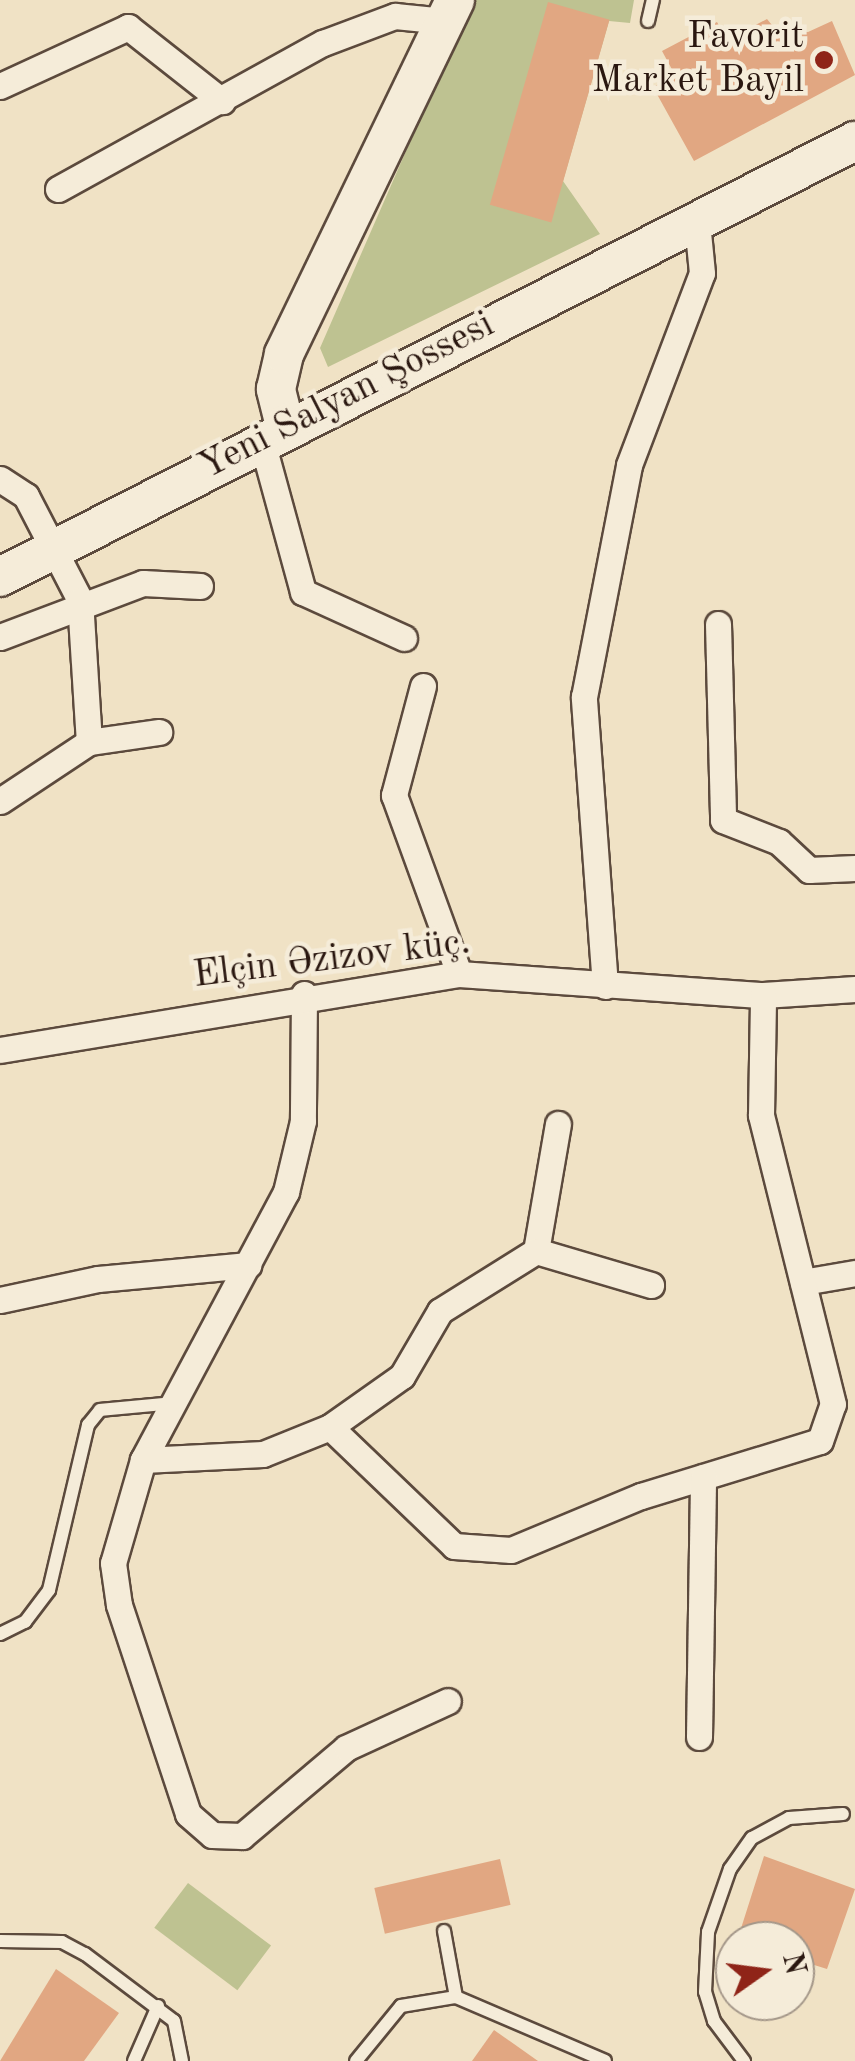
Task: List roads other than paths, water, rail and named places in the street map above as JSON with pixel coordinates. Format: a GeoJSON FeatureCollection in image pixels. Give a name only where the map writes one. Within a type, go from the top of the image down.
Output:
{"type":"FeatureCollection","features":[{"type":"Feature","properties":{"kind":"main road"},"geometry":{"type":"LineString","coordinates":[[273,432],[276,389],[284,354],[450,11]]}},
{"type":"Feature","properties":{"kind":"main road","name":"Yeni Salyan Şossesi"},"geometry":{"type":"LineString","coordinates":[[0,577],[273,432],[853,144]]}},
{"type":"Feature","properties":{"kind":"street"},"geometry":{"type":"LineString","coordinates":[[58,188],[323,43],[396,16],[450,11]]}},
{"type":"Feature","properties":{"kind":"street"},"geometry":{"type":"LineString","coordinates":[[0,86],[128,27],[222,100]]}},
{"type":"Feature","properties":{"kind":"street"},"geometry":{"type":"LineString","coordinates":[[606,986],[584,697],[629,465],[702,274],[697,222]]}},
{"type":"Feature","properties":{"kind":"street"},"geometry":{"type":"LineString","coordinates":[[273,432],[304,592],[404,638]]}},
{"type":"Feature","properties":{"kind":"street"},"geometry":{"type":"LineString","coordinates":[[0,479],[26,496],[59,548],[80,600],[89,742]]}},
{"type":"Feature","properties":{"kind":"street"},"geometry":{"type":"LineString","coordinates":[[0,637],[80,600],[143,582],[200,586]]}},
{"type":"Feature","properties":{"kind":"street"},"geometry":{"type":"LineString","coordinates":[[718,624],[723,820],[779,842],[809,870],[855,868]]}},
{"type":"Feature","properties":{"kind":"street"},"geometry":{"type":"LineString","coordinates":[[422,686],[394,795],[458,974]]}},
{"type":"Feature","properties":{"kind":"street"},"geometry":{"type":"LineString","coordinates":[[0,801],[89,742],[159,732]]}},
{"type":"Feature","properties":{"kind":"street","name":"Elçin Əzizov küç."},"geometry":{"type":"LineString","coordinates":[[0,1050],[304,994],[458,974],[763,995],[855,988]]}},
{"type":"Feature","properties":{"kind":"street"},"geometry":{"type":"LineString","coordinates":[[304,994],[303,1122],[286,1192],[144,1460],[113,1563],[119,1605],[197,1827],[242,1836],[346,1748],[448,1701]]}},
{"type":"Feature","properties":{"kind":"street"},"geometry":{"type":"LineString","coordinates":[[330,1427],[454,1546],[511,1550],[703,1477],[820,1440],[833,1404],[762,1114],[763,995]]}},
{"type":"Feature","properties":{"kind":"street"},"geometry":{"type":"LineString","coordinates":[[144,1460],[263,1454],[330,1427],[402,1376],[440,1311],[536,1251],[558,1124]]}},
{"type":"Feature","properties":{"kind":"street"},"geometry":{"type":"LineString","coordinates":[[536,1251],[651,1285]]}},
{"type":"Feature","properties":{"kind":"street"},"geometry":{"type":"LineString","coordinates":[[0,1300],[98,1279],[248,1266]]}},
{"type":"Feature","properties":{"kind":"street"},"geometry":{"type":"LineString","coordinates":[[803,1282],[855,1273]]}},
{"type":"Feature","properties":{"kind":"street"},"geometry":{"type":"LineString","coordinates":[[699,1737],[703,1477]]}},
{"type":"Feature","properties":{"kind":"lane"},"geometry":{"type":"LineString","coordinates":[[648,22],[653,0]]}},
{"type":"Feature","properties":{"kind":"lane"},"geometry":{"type":"LineString","coordinates":[[0,1634],[24,1622],[49,1590],[88,1425],[100,1410],[174,1403]]}},
{"type":"Feature","properties":{"kind":"lane"},"geometry":{"type":"LineString","coordinates":[[744,2061],[706,1992],[708,1932],[730,1869],[752,1838],[789,1818],[843,1814]]}},
{"type":"Feature","properties":{"kind":"lane"},"geometry":{"type":"LineString","coordinates":[[444,1932],[456,1997]]}},
{"type":"Feature","properties":{"kind":"lane"},"geometry":{"type":"LineString","coordinates":[[0,1941],[62,1942],[158,2006],[174,2022],[182,2061]]}},
{"type":"Feature","properties":{"kind":"lane"},"geometry":{"type":"LineString","coordinates":[[356,2061],[401,2006],[456,1997],[605,2061]]}},
{"type":"Feature","properties":{"kind":"lane"},"geometry":{"type":"LineString","coordinates":[[134,2061],[158,2006]]}},
{"type":"Feature","properties":{"kind":"place","name":"Favorit Market Bayil"},"geometry":{"type":"Point","coordinates":[824,60]}}]}
